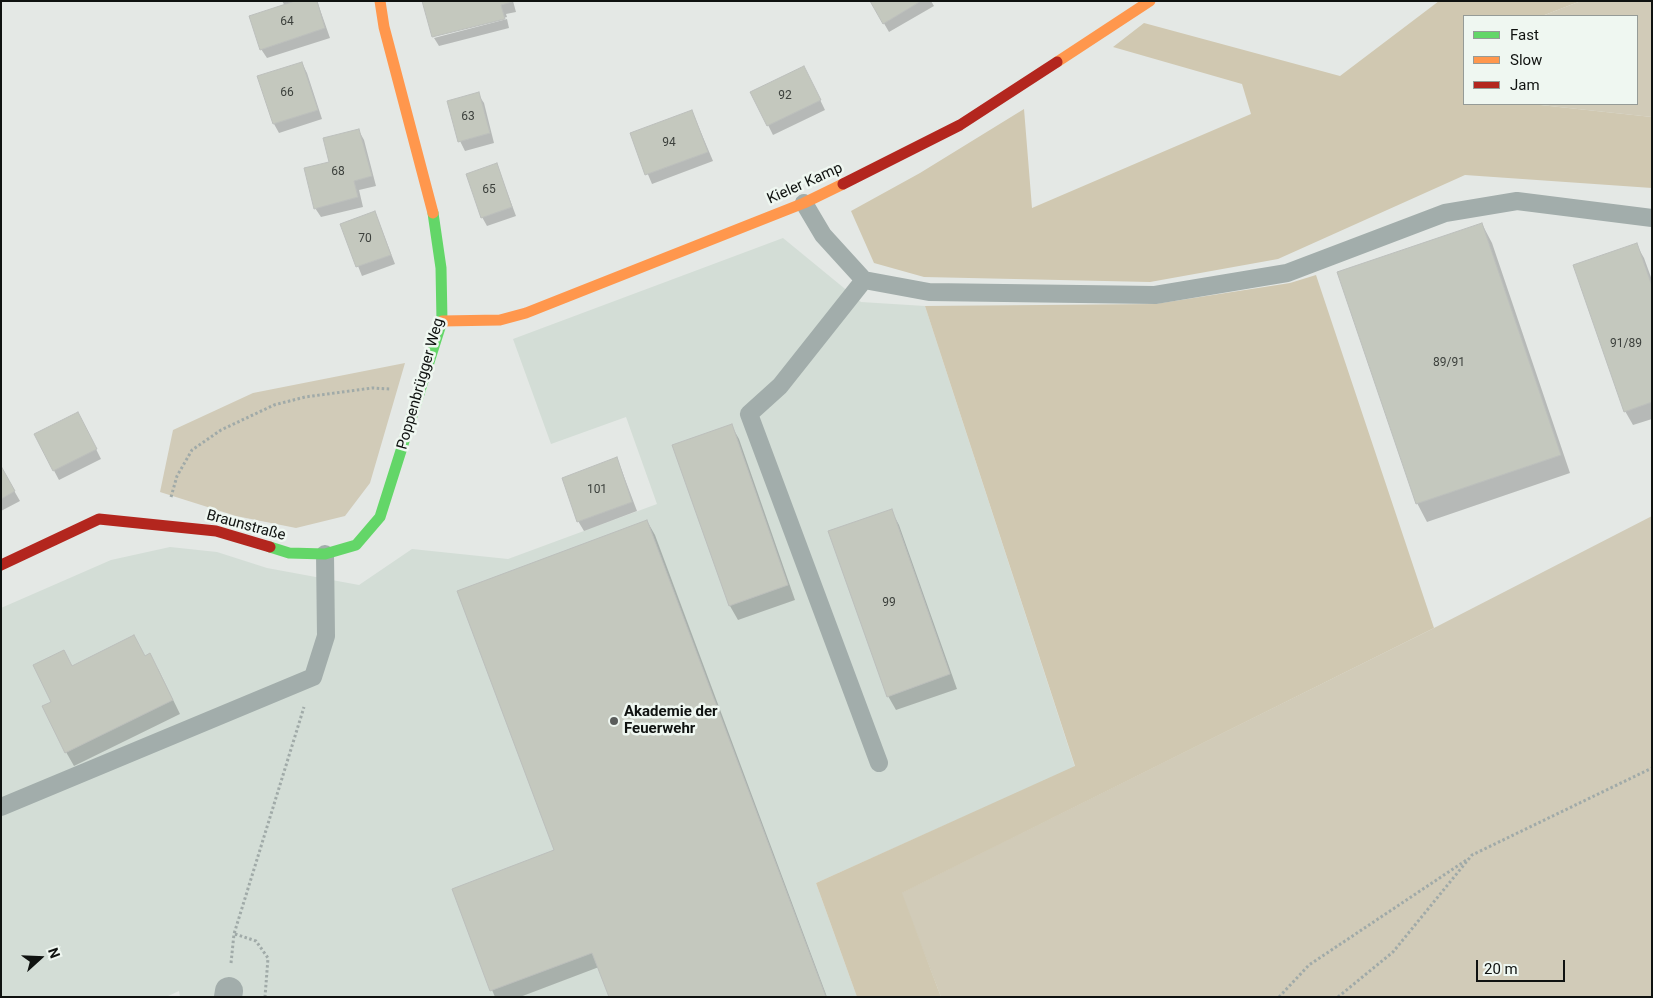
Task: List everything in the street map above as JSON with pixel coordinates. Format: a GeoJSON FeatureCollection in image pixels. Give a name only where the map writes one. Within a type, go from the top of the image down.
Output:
{"type":"FeatureCollection","features":[{"type":"Feature","properties":{"kind":"street","name":"Poppenbrügger Weg"},"geometry":{"type":"LineString","coordinates":[[325,554],[356,545],[380,517],[442,321],[441,268],[433,214],[384,26],[380,1]]}},
{"type":"Feature","properties":{"kind":"street","name":"Kieler Kamp"},"geometry":{"type":"LineString","coordinates":[[442,321],[500,320],[526,313],[804,203],[960,125],[1150,1]]}},
{"type":"Feature","properties":{"kind":"street","name":"Braunstraße"},"geometry":{"type":"LineString","coordinates":[[1,565],[99,519],[216,531],[288,553],[325,554]]}},
{"type":"Feature","properties":{"kind":"lane"},"geometry":{"type":"LineString","coordinates":[[804,203],[823,235],[864,280],[929,292],[1155,295],[1287,273],[1445,213],[1517,201],[1652,218]]}},
{"type":"Feature","properties":{"kind":"lane"},"geometry":{"type":"LineString","coordinates":[[864,280],[780,386],[749,414],[879,763]]}},
{"type":"Feature","properties":{"kind":"lane"},"geometry":{"type":"LineString","coordinates":[[1,807],[313,677],[326,636],[325,554]]}},
{"type":"Feature","properties":{"kind":"path"},"geometry":{"type":"LineString","coordinates":[[162,524],[177,476],[192,450],[221,430],[274,405],[305,397],[372,388],[421,390]]}},
{"type":"Feature","properties":{"kind":"path"},"geometry":{"type":"LineString","coordinates":[[229,994],[234,934],[313,677]]}},
{"type":"Feature","properties":{"kind":"path"},"geometry":{"type":"LineString","coordinates":[[1279,997],[1309,965],[1472,856],[1652,768]]}},
{"type":"Feature","properties":{"kind":"path"},"geometry":{"type":"LineString","coordinates":[[1338,997],[1393,952],[1472,856]]}},
{"type":"Feature","properties":{"kind":"path"},"geometry":{"type":"LineString","coordinates":[[234,934],[256,941],[268,958],[265,997]]}},
{"type":"Feature","properties":{"kind":"shaded area"},"geometry":{"type":"Polygon","coordinates":[[[1439,1],[1581,1],[1545,15],[1463,15],[1463,105],[1540,105],[1652,117],[1652,188],[1465,175],[1278,259],[1150,282],[924,277],[874,263],[851,211],[920,173],[1024,109],[1032,208],[1251,114],[1242,84],[1113,47],[1144,23],[1340,76],[1439,1]]]}},
{"type":"Feature","properties":{"kind":"shaded area"},"geometry":{"type":"Polygon","coordinates":[[[1581,1],[1652,1],[1652,117],[1540,105],[1638,105],[1638,15],[1545,15],[1581,1]]]}},
{"type":"Feature","properties":{"kind":"shaded area"},"geometry":{"type":"Polygon","coordinates":[[[783,238],[861,302],[925,306],[1075,767],[816,883],[857,997],[180,997],[179,991],[166,997],[1,997],[1,608],[111,560],[170,547],[217,552],[267,568],[359,585],[412,549],[508,559],[657,504],[626,417],[551,444],[513,339],[783,238]]]}},
{"type":"Feature","properties":{"kind":"shaded area"},"geometry":{"type":"Polygon","coordinates":[[[1316,275],[1434,628],[902,893],[941,997],[857,997],[816,883],[1075,766],[925,306],[1155,304],[1290,283],[1316,275]]]}},
{"type":"Feature","properties":{"kind":"shaded area"},"geometry":{"type":"Polygon","coordinates":[[[405,363],[370,483],[345,516],[296,528],[236,516],[160,492],[173,430],[253,393],[405,363]]]}},
{"type":"Feature","properties":{"kind":"shaded area"},"geometry":{"type":"Polygon","coordinates":[[[1652,516],[1652,997],[941,997],[901,893],[1434,628],[1652,516]]]}},
{"type":"Feature","properties":{"kind":"building"},"geometry":{"type":"Polygon","coordinates":[[[295,1],[317,1],[325,28],[260,50],[249,16],[295,1]]]}},
{"type":"Feature","properties":{"kind":"building"},"geometry":{"type":"Polygon","coordinates":[[[422,1],[512,2],[501,5],[505,19],[432,37],[422,1]]]}},
{"type":"Feature","properties":{"kind":"building"},"geometry":{"type":"Polygon","coordinates":[[[870,1],[921,1],[883,24],[870,1]]]}},
{"type":"Feature","properties":{"kind":"building"},"geometry":{"type":"Polygon","coordinates":[[[302,62],[318,110],[273,124],[257,76],[302,62]]]}},
{"type":"Feature","properties":{"kind":"building"},"geometry":{"type":"Polygon","coordinates":[[[804,66],[821,100],[767,126],[750,92],[804,66]]]}},
{"type":"Feature","properties":{"kind":"building"},"geometry":{"type":"Polygon","coordinates":[[[479,92],[490,133],[458,142],[447,101],[479,92]]]}},
{"type":"Feature","properties":{"kind":"building"},"geometry":{"type":"Polygon","coordinates":[[[692,110],[708,152],[645,175],[630,133],[692,110]]]}},
{"type":"Feature","properties":{"kind":"building"},"geometry":{"type":"Polygon","coordinates":[[[359,129],[372,176],[354,181],[358,197],[314,209],[304,168],[329,162],[323,138],[359,129]]]}},
{"type":"Feature","properties":{"kind":"building"},"geometry":{"type":"Polygon","coordinates":[[[497,163],[512,207],[481,218],[466,174],[497,163]]]}},
{"type":"Feature","properties":{"kind":"building"},"geometry":{"type":"Polygon","coordinates":[[[375,211],[391,255],[356,267],[340,224],[375,211]]]}},
{"type":"Feature","properties":{"kind":"building"},"geometry":{"type":"Polygon","coordinates":[[[1482,223],[1561,455],[1416,504],[1337,272],[1482,223]]]}},
{"type":"Feature","properties":{"kind":"building"},"geometry":{"type":"Polygon","coordinates":[[[1637,243],[1652,286],[1652,402],[1624,412],[1573,265],[1637,243]]]}},
{"type":"Feature","properties":{"kind":"building"},"geometry":{"type":"Polygon","coordinates":[[[78,412],[97,449],[53,471],[34,434],[78,412]]]}},
{"type":"Feature","properties":{"kind":"building"},"geometry":{"type":"Polygon","coordinates":[[[732,424],[788,585],[729,606],[672,445],[732,424]]]}},
{"type":"Feature","properties":{"kind":"building"},"geometry":{"type":"Polygon","coordinates":[[[617,457],[632,502],[577,522],[562,478],[617,457]]]}},
{"type":"Feature","properties":{"kind":"building"},"geometry":{"type":"Polygon","coordinates":[[[1,466],[15,491],[1,499],[1,466]]]}},
{"type":"Feature","properties":{"kind":"building"},"geometry":{"type":"Polygon","coordinates":[[[892,509],[950,674],[887,697],[828,531],[892,509]]]}},
{"type":"Feature","properties":{"kind":"building","name":"Akademie der Feuerwehr"},"geometry":{"type":"Polygon","coordinates":[[[647,520],[826,997],[609,997],[592,953],[490,991],[452,889],[554,850],[457,591],[647,520]]]}},
{"type":"Feature","properties":{"kind":"building"},"geometry":{"type":"Polygon","coordinates":[[[134,635],[145,656],[150,653],[173,700],[65,753],[42,706],[51,702],[33,665],[64,650],[72,666],[134,635]]]}},
{"type":"Feature","properties":{"kind":"traffic: fast"},"geometry":{"type":"LineString","coordinates":[[270,547],[289,553],[325,554],[356,545],[380,517],[442,321],[441,268],[433,213]]}},
{"type":"Feature","properties":{"kind":"traffic: slow"},"geometry":{"type":"LineString","coordinates":[[380,1],[384,27],[433,213]]}},
{"type":"Feature","properties":{"kind":"traffic: slow"},"geometry":{"type":"LineString","coordinates":[[1057,62],[1150,1]]}},
{"type":"Feature","properties":{"kind":"traffic: slow"},"geometry":{"type":"LineString","coordinates":[[442,321],[500,320],[526,313],[804,203],[843,184]]}},
{"type":"Feature","properties":{"kind":"traffic: jam"},"geometry":{"type":"LineString","coordinates":[[843,184],[960,125],[1057,62]]}},
{"type":"Feature","properties":{"kind":"traffic: jam"},"geometry":{"type":"LineString","coordinates":[[1,565],[99,519],[216,531],[270,547]]}},
{"type":"Feature","properties":{"kind":"place","name":"Akademie der Feuerwehr"},"geometry":{"type":"Point","coordinates":[614,721]}}]}
